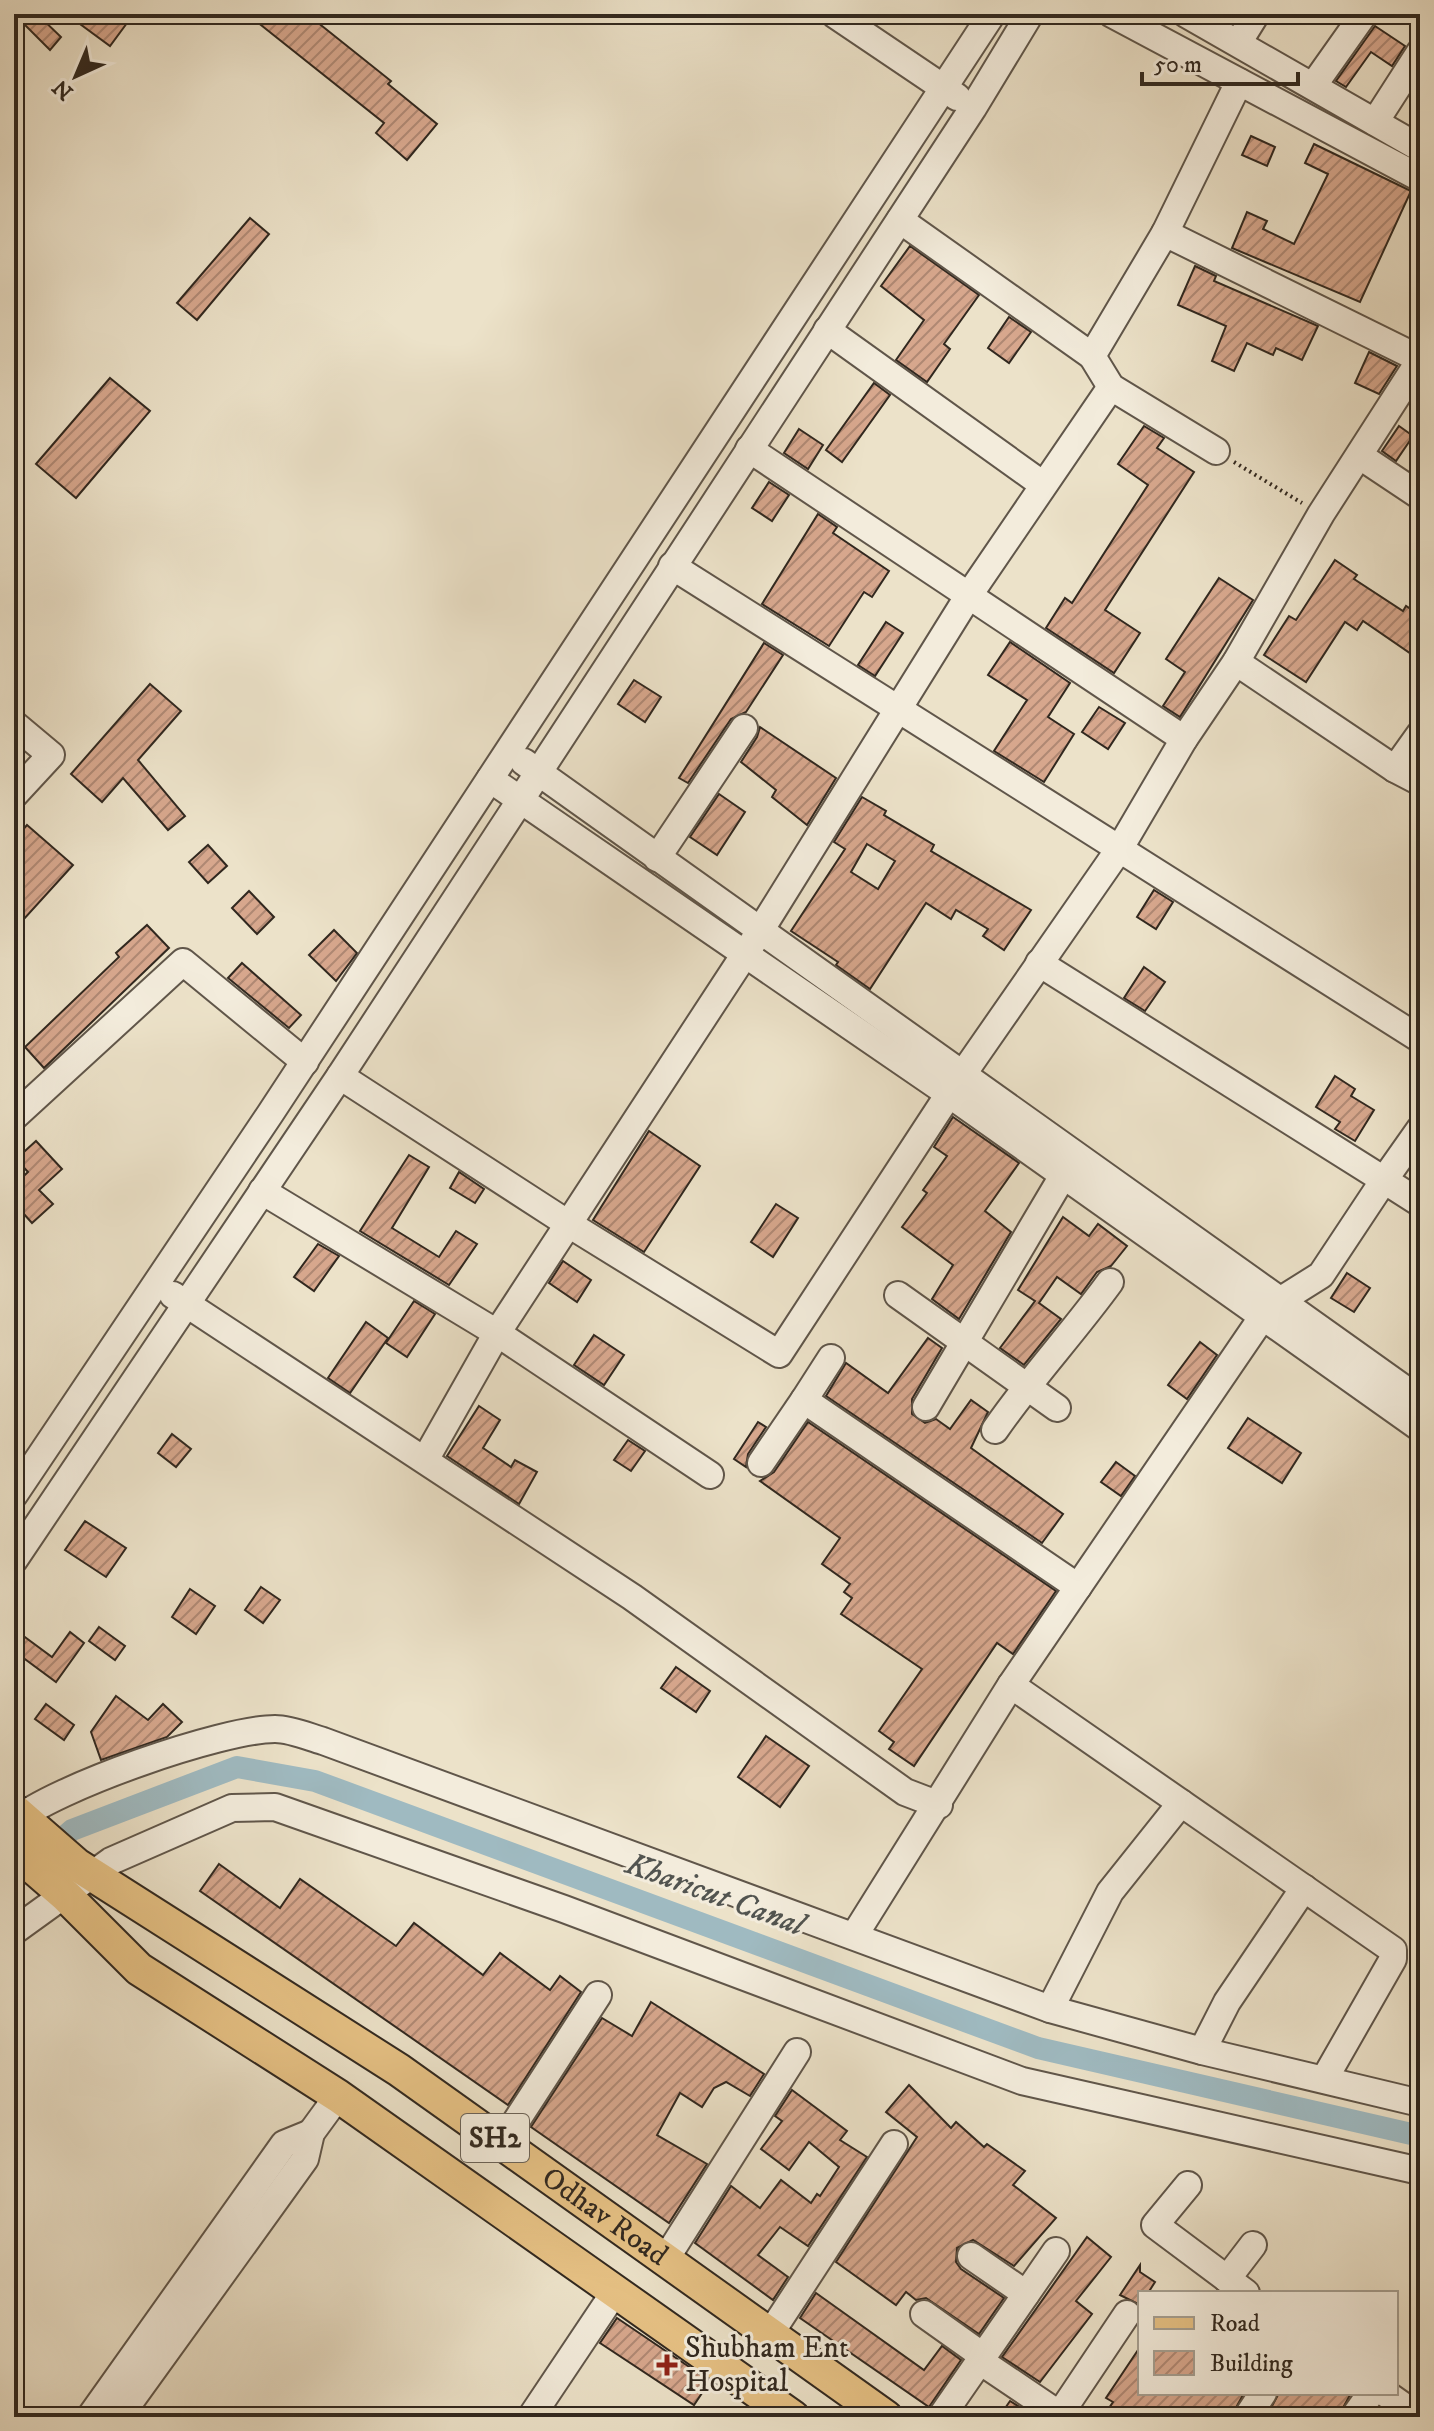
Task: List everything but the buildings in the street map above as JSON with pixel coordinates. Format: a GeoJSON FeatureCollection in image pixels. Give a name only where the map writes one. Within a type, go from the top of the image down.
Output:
{"type":"FeatureCollection","features":[{"type":"Feature","properties":{"kind":"main road","name":"SH2"},"geometry":{"type":"LineString","coordinates":[[17,1816],[72,1880]]}},
{"type":"Feature","properties":{"kind":"main road"},"geometry":{"type":"LineString","coordinates":[[14,1851],[72,1880]]}},
{"type":"Feature","properties":{"kind":"main road","name":"Odhav Road"},"geometry":{"type":"LineString","coordinates":[[72,1880],[139,1969],[338,2096],[793,2417]]}},
{"type":"Feature","properties":{"kind":"main road","name":"Odhav Road"},"geometry":{"type":"LineString","coordinates":[[72,1880],[399,2070],[886,2417]]}},
{"type":"Feature","properties":{"kind":"street"},"geometry":{"type":"LineString","coordinates":[[834,14],[973,108]]}},
{"type":"Feature","properties":{"kind":"street"},"geometry":{"type":"LineString","coordinates":[[14,1495],[305,1062],[992,14]]}},
{"type":"Feature","properties":{"kind":"street"},"geometry":{"type":"LineString","coordinates":[[14,1560],[340,1076],[973,108],[1030,14]]}},
{"type":"Feature","properties":{"kind":"street"},"geometry":{"type":"LineString","coordinates":[[1112,14],[1420,178]]}},
{"type":"Feature","properties":{"kind":"street"},"geometry":{"type":"LineString","coordinates":[[1186,14],[1420,148]]}},
{"type":"Feature","properties":{"kind":"street"},"geometry":{"type":"LineString","coordinates":[[1238,43],[1256,14]]}},
{"type":"Feature","properties":{"kind":"street"},"geometry":{"type":"LineString","coordinates":[[1313,86],[1364,14]]}},
{"type":"Feature","properties":{"kind":"street"},"geometry":{"type":"LineString","coordinates":[[1375,122],[1420,52]]}},
{"type":"Feature","properties":{"kind":"street"},"geometry":{"type":"LineString","coordinates":[[1092,356],[1165,233],[1239,82]]}},
{"type":"Feature","properties":{"kind":"street"},"geometry":{"type":"LineString","coordinates":[[900,220],[1092,356],[1111,387],[1216,451]]}},
{"type":"Feature","properties":{"kind":"street"},"geometry":{"type":"LineString","coordinates":[[340,1076],[567,1223],[779,1354],[955,1085],[1120,848],[1184,739],[1236,662],[1321,514],[1420,360],[1165,233]]}},
{"type":"Feature","properties":{"kind":"street"},"geometry":{"type":"LineString","coordinates":[[827,330],[1042,484]]}},
{"type":"Feature","properties":{"kind":"street"},"geometry":{"type":"LineString","coordinates":[[425,1460],[497,1333],[567,1223],[760,931],[969,595],[1111,387]]}},
{"type":"Feature","properties":{"kind":"street"},"geometry":{"type":"LineString","coordinates":[[749,449],[1184,739]]}},
{"type":"Feature","properties":{"kind":"street"},"geometry":{"type":"LineString","coordinates":[[1360,456],[1420,496]]}},
{"type":"Feature","properties":{"kind":"street"},"geometry":{"type":"LineString","coordinates":[[672,566],[1420,1039]]}},
{"type":"Feature","properties":{"kind":"street"},"geometry":{"type":"LineString","coordinates":[[1236,662],[1395,769],[1420,782]]}},
{"type":"Feature","properties":{"kind":"street"},"geometry":{"type":"LineString","coordinates":[[14,724],[51,755],[14,795]]}},
{"type":"Feature","properties":{"kind":"street"},"geometry":{"type":"LineString","coordinates":[[657,858],[744,728]]}},
{"type":"Feature","properties":{"kind":"street"},"geometry":{"type":"LineString","coordinates":[[1395,769],[1420,734]]}},
{"type":"Feature","properties":{"kind":"street"},"geometry":{"type":"LineString","coordinates":[[508,750],[760,931],[1064,1174],[1270,1310],[1420,1400]]}},
{"type":"Feature","properties":{"kind":"street"},"geometry":{"type":"LineString","coordinates":[[490,779],[745,954],[955,1085],[1270,1310],[1420,1428]]}},
{"type":"Feature","properties":{"kind":"street"},"geometry":{"type":"LineString","coordinates":[[14,1117],[183,962],[305,1062]]}},
{"type":"Feature","properties":{"kind":"street"},"geometry":{"type":"LineString","coordinates":[[1039,963],[1420,1203]]}},
{"type":"Feature","properties":{"kind":"street"},"geometry":{"type":"LineString","coordinates":[[854,1936],[939,1805],[1011,1685],[1270,1310],[1321,1275],[1420,1129]]}},
{"type":"Feature","properties":{"kind":"street"},"geometry":{"type":"LineString","coordinates":[[926,1407],[1064,1174]]}},
{"type":"Feature","properties":{"kind":"street"},"geometry":{"type":"LineString","coordinates":[[262,1191],[497,1333],[710,1475]]}},
{"type":"Feature","properties":{"kind":"street"},"geometry":{"type":"LineString","coordinates":[[995,1430],[1019,1394],[1029,1387],[1110,1282]]}},
{"type":"Feature","properties":{"kind":"street"},"geometry":{"type":"LineString","coordinates":[[156,1285],[632,1597],[905,1792],[939,1805]]}},
{"type":"Feature","properties":{"kind":"street"},"geometry":{"type":"LineString","coordinates":[[898,1295],[1057,1408]]}},
{"type":"Feature","properties":{"kind":"street"},"geometry":{"type":"LineString","coordinates":[[761,1463],[831,1358]]}},
{"type":"Feature","properties":{"kind":"street"},"geometry":{"type":"LineString","coordinates":[[804,1400],[1078,1587]]}},
{"type":"Feature","properties":{"kind":"street"},"geometry":{"type":"LineString","coordinates":[[1011,1685],[1393,1950],[1393,1959],[1325,2078]]}},
{"type":"Feature","properties":{"kind":"street"},"geometry":{"type":"LineString","coordinates":[[17,1816],[91,1783],[188,1746],[277,1729],[323,1741],[1050,2009],[1202,2051],[1420,2103]]}},
{"type":"Feature","properties":{"kind":"street"},"geometry":{"type":"LineString","coordinates":[[1050,2009],[1110,1892],[1181,1803]]}},
{"type":"Feature","properties":{"kind":"street"},"geometry":{"type":"LineString","coordinates":[[14,1931],[72,1880],[111,1861],[232,1808],[275,1807],[564,1909],[1022,2081],[1420,2171]]}},
{"type":"Feature","properties":{"kind":"street"},"geometry":{"type":"LineString","coordinates":[[1202,2051],[1227,2002],[1304,1888]]}},
{"type":"Feature","properties":{"kind":"street"},"geometry":{"type":"LineString","coordinates":[[502,2143],[598,1995]]}},
{"type":"Feature","properties":{"kind":"street"},"geometry":{"type":"LineString","coordinates":[[665,2260],[797,2052]]}},
{"type":"Feature","properties":{"kind":"street"},"geometry":{"type":"LineString","coordinates":[[119,2417],[305,2159],[311,2133],[338,2096]]}},
{"type":"Feature","properties":{"kind":"street"},"geometry":{"type":"LineString","coordinates":[[90,2417],[284,2144],[311,2133]]}},
{"type":"Feature","properties":{"kind":"street"},"geometry":{"type":"LineString","coordinates":[[770,2334],[894,2144]]}},
{"type":"Feature","properties":{"kind":"street"},"geometry":{"type":"LineString","coordinates":[[1188,2185],[1155,2225],[1236,2286],[1253,2245]]}},
{"type":"Feature","properties":{"kind":"street"},"geometry":{"type":"LineString","coordinates":[[941,2417],[1056,2251]]}},
{"type":"Feature","properties":{"kind":"street"},"geometry":{"type":"LineString","coordinates":[[971,2256],[1026,2294]]}},
{"type":"Feature","properties":{"kind":"street"},"geometry":{"type":"LineString","coordinates":[[531,2417],[616,2290]]}},
{"type":"Feature","properties":{"kind":"street"},"geometry":{"type":"LineString","coordinates":[[924,2314],[1059,2416],[1127,2314]]}},
{"type":"Feature","properties":{"kind":"street"},"geometry":{"type":"LineString","coordinates":[[1247,2417],[1262,2395]]}},
{"type":"Feature","properties":{"kind":"street"},"geometry":{"type":"LineString","coordinates":[[1354,2417],[1370,2395]]}},
{"type":"Feature","properties":{"kind":"street"},"geometry":{"type":"LineString","coordinates":[[1388,2395],[1419,2417]]}},
{"type":"Feature","properties":{"kind":"path"},"geometry":{"type":"LineString","coordinates":[[1216,451],[1321,514]]}},
{"type":"Feature","properties":{"kind":"waterway","name":"Kharicut Canal"},"geometry":{"type":"LineString","coordinates":[[14,1880],[72,1830],[237,1767],[315,1781],[1038,2048],[1420,2136]]}},
{"type":"Feature","properties":{"kind":"place","name":"Shubham Ent Hospital"},"geometry":{"type":"Point","coordinates":[667,2365]}}]}
